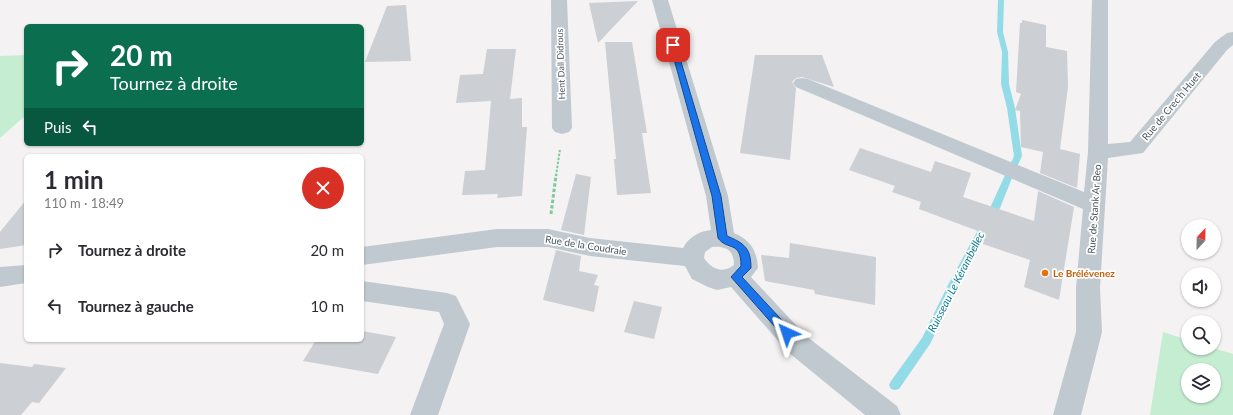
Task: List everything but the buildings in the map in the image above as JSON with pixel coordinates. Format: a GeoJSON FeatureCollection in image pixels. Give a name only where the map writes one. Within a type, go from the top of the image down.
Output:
{"type":"FeatureCollection","features":[{"type":"Feature","properties":{"kind":"street","name":"Hent Dall Didrous"},"geometry":{"type":"LineString","coordinates":[[559,0],[562,128]]}},
{"type":"Feature","properties":{"kind":"street"},"geometry":{"type":"LineString","coordinates":[[660,0],[717,196],[723,238]]}},
{"type":"Feature","properties":{"kind":"street","name":"Rue de Stank Ar Beo"},"geometry":{"type":"LineString","coordinates":[[1067,415],[1089,332],[1088,288],[1098,152],[1100,0]]}},
{"type":"Feature","properties":{"kind":"street","name":"Rue de Crec'h Huet"},"geometry":{"type":"LineString","coordinates":[[1098,152],[1136,148],[1221,46],[1233,37]]}},
{"type":"Feature","properties":{"kind":"street"},"geometry":{"type":"LineString","coordinates":[[802,83],[1094,205]]}},
{"type":"Feature","properties":{"kind":"street","name":"Rue de la Coudraie"},"geometry":{"type":"LineString","coordinates":[[364,256],[504,238],[548,238],[590,247],[692,258]]}},
{"type":"Feature","properties":{"kind":"street"},"geometry":{"type":"LineString","coordinates":[[723,238],[737,244],[746,255],[746,268],[736,277],[717,280],[700,272],[692,258],[695,247],[707,239],[723,238]]}},
{"type":"Feature","properties":{"kind":"street"},"geometry":{"type":"LineString","coordinates":[[0,277],[24,274]]}},
{"type":"Feature","properties":{"kind":"street"},"geometry":{"type":"LineString","coordinates":[[736,277],[797,344],[887,415]]}},
{"type":"Feature","properties":{"kind":"street"},"geometry":{"type":"LineString","coordinates":[[364,291],[447,303],[457,324],[424,415]]}},
{"type":"Feature","properties":{"kind":"path"},"geometry":{"type":"LineString","coordinates":[[555,188],[562,128]]}},
{"type":"Feature","properties":{"kind":"green space"},"geometry":{"type":"Polygon","coordinates":[[[24,55],[24,117],[0,138],[0,56],[24,55]]]}},
{"type":"Feature","properties":{"kind":"green space"},"geometry":{"type":"Polygon","coordinates":[[[1163,332],[1181,338],[1181,355],[1221,355],[1221,350],[1233,354],[1233,415],[1150,415],[1163,332]]]}},
{"type":"Feature","properties":{"kind":"waterway","name":"Ruisseau Le Kérambellec"},"geometry":{"type":"LineString","coordinates":[[1001,0],[1000,32],[1005,52],[1005,84],[1011,108],[1018,156],[1013,167]]}},
{"type":"Feature","properties":{"kind":"waterway","name":"Ruisseau Le Kérambellec"},"geometry":{"type":"LineString","coordinates":[[895,385],[926,341],[952,288],[995,208],[1010,173]]}},
{"type":"Feature","properties":{"kind":"place","name":"Le Brélévenez"},"geometry":{"type":"Point","coordinates":[1045,273]}},
{"type":"Feature","properties":{"kind":"route"},"geometry":{"type":"LineString","coordinates":[[673,45],[717,196],[723,238],[737,244],[746,255],[746,268],[736,277],[787,333]]}}]}
